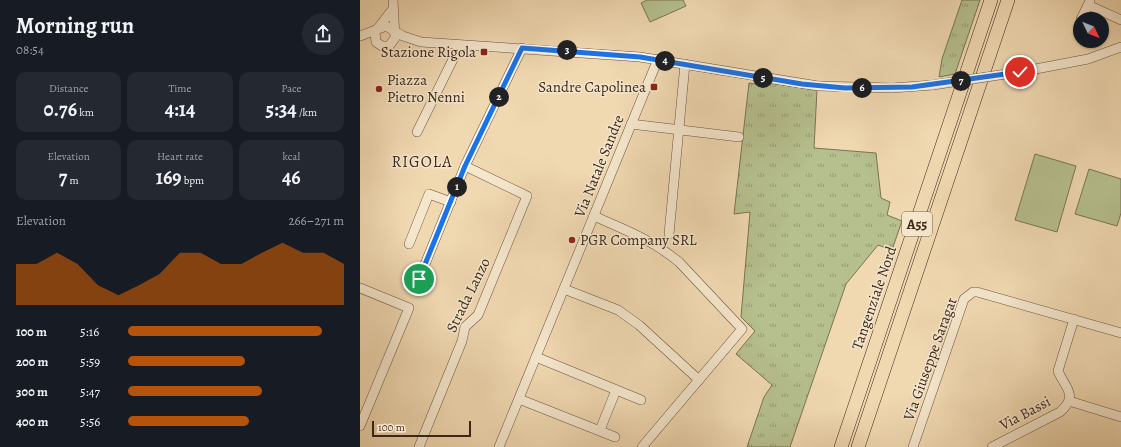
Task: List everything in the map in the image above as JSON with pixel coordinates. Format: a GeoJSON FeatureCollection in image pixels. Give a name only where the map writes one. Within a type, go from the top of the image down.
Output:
{"type":"FeatureCollection","features":[{"type":"Feature","properties":{"kind":"highway","name":"Tangenziale Nord"},"geometry":{"type":"LineString","coordinates":[[840,447],[991,0]]}},
{"type":"Feature","properties":{"kind":"highway","name":"A55"},"geometry":{"type":"LineString","coordinates":[[858,447],[1008,0]]}},
{"type":"Feature","properties":{"kind":"street"},"geometry":{"type":"LineString","coordinates":[[392,44],[395,38],[392,10],[393,0]]}},
{"type":"Feature","properties":{"kind":"street"},"geometry":{"type":"LineString","coordinates":[[1084,12],[1089,2],[1121,20]]}},
{"type":"Feature","properties":{"kind":"street"},"geometry":{"type":"LineString","coordinates":[[376,41],[374,35],[392,10]]}},
{"type":"Feature","properties":{"kind":"street"},"geometry":{"type":"LineString","coordinates":[[421,42],[407,38],[386,26],[360,36],[376,41],[382,46],[421,42],[580,51],[658,59],[818,86],[880,88],[933,85],[1020,72],[1088,59],[1121,47]]}},
{"type":"Feature","properties":{"kind":"street"},"geometry":{"type":"LineString","coordinates":[[417,132],[460,45]]}},
{"type":"Feature","properties":{"kind":"street"},"geometry":{"type":"LineString","coordinates":[[419,279],[465,166],[522,48]]}},
{"type":"Feature","properties":{"kind":"street","name":"Via Natale Sandre"},"geometry":{"type":"LineString","coordinates":[[536,357],[658,59]]}},
{"type":"Feature","properties":{"kind":"street"},"geometry":{"type":"LineString","coordinates":[[669,234],[685,64]]}},
{"type":"Feature","properties":{"kind":"street"},"geometry":{"type":"LineString","coordinates":[[632,124],[740,138]]}},
{"type":"Feature","properties":{"kind":"street","name":"Strada Lanzo"},"geometry":{"type":"LineString","coordinates":[[419,447],[462,341],[465,327],[478,315],[527,196],[465,166]]}},
{"type":"Feature","properties":{"kind":"street"},"geometry":{"type":"LineString","coordinates":[[409,244],[430,194],[450,202]]}},
{"type":"Feature","properties":{"kind":"street"},"geometry":{"type":"LineString","coordinates":[[594,216],[653,242],[668,253],[679,262],[742,329],[642,447]]}},
{"type":"Feature","properties":{"kind":"street"},"geometry":{"type":"LineString","coordinates":[[360,288],[409,308],[360,426]]}},
{"type":"Feature","properties":{"kind":"street"},"geometry":{"type":"LineString","coordinates":[[564,289],[618,310],[639,325],[699,380]]}},
{"type":"Feature","properties":{"kind":"street","name":"Via Giuseppe Saragat"},"geometry":{"type":"LineString","coordinates":[[913,447],[966,296],[978,292],[1121,333]]}},
{"type":"Feature","properties":{"kind":"street"},"geometry":{"type":"LineString","coordinates":[[1074,319],[1058,371],[1068,387],[1069,401],[1121,417]]}},
{"type":"Feature","properties":{"kind":"street"},"geometry":{"type":"LineString","coordinates":[[499,447],[536,357],[641,400]]}},
{"type":"Feature","properties":{"kind":"street"},"geometry":{"type":"LineString","coordinates":[[600,430],[616,390]]}},
{"type":"Feature","properties":{"kind":"street"},"geometry":{"type":"LineString","coordinates":[[519,399],[615,437]]}},
{"type":"Feature","properties":{"kind":"street","name":"Via Bassi"},"geometry":{"type":"LineString","coordinates":[[992,447],[1060,412],[1069,401]]}},
{"type":"Feature","properties":{"kind":"green space"},"geometry":{"type":"Polygon","coordinates":[[[647,0],[683,0],[686,6],[650,22],[641,3],[647,0]]]}},
{"type":"Feature","properties":{"kind":"green space"},"geometry":{"type":"Polygon","coordinates":[[[962,0],[980,0],[955,74],[939,77],[942,59],[962,0]]]}},
{"type":"Feature","properties":{"kind":"green space"},"geometry":{"type":"Polygon","coordinates":[[[763,82],[817,90],[814,148],[876,153],[881,198],[890,202],[887,215],[902,221],[892,250],[878,245],[846,284],[790,447],[747,447],[764,397],[772,385],[736,354],[755,331],[741,317],[750,212],[734,214],[749,83],[762,85],[763,82]]]}},
{"type":"Feature","properties":{"kind":"green space"},"geometry":{"type":"Polygon","coordinates":[[[1035,154],[1076,166],[1057,232],[1015,220],[1035,154]]]}},
{"type":"Feature","properties":{"kind":"green space"},"geometry":{"type":"Polygon","coordinates":[[[1089,169],[1121,179],[1121,213],[1117,226],[1075,214],[1089,169]]]}},
{"type":"Feature","properties":{"kind":"place","name":"Stazione Rigola"},"geometry":{"type":"Point","coordinates":[484,52]}},
{"type":"Feature","properties":{"kind":"place","name":"Sandre Capolinea"},"geometry":{"type":"Point","coordinates":[654,87]}},
{"type":"Feature","properties":{"kind":"place","name":"Piazza Pietro Nenni"},"geometry":{"type":"Point","coordinates":[379,89]}},
{"type":"Feature","properties":{"kind":"place","name":"PGR Company SRL"},"geometry":{"type":"Point","coordinates":[572,240]}},
{"type":"Feature","properties":{"kind":"district","name":"RIGOLA"},"geometry":{"type":"Point","coordinates":[422,162]}},
{"type":"Feature","properties":{"kind":"route"},"geometry":{"type":"LineString","coordinates":[[419,279],[465,166],[522,48],[580,51],[640,57],[802,84],[845,88],[912,87],[1020,72]]}}]}
